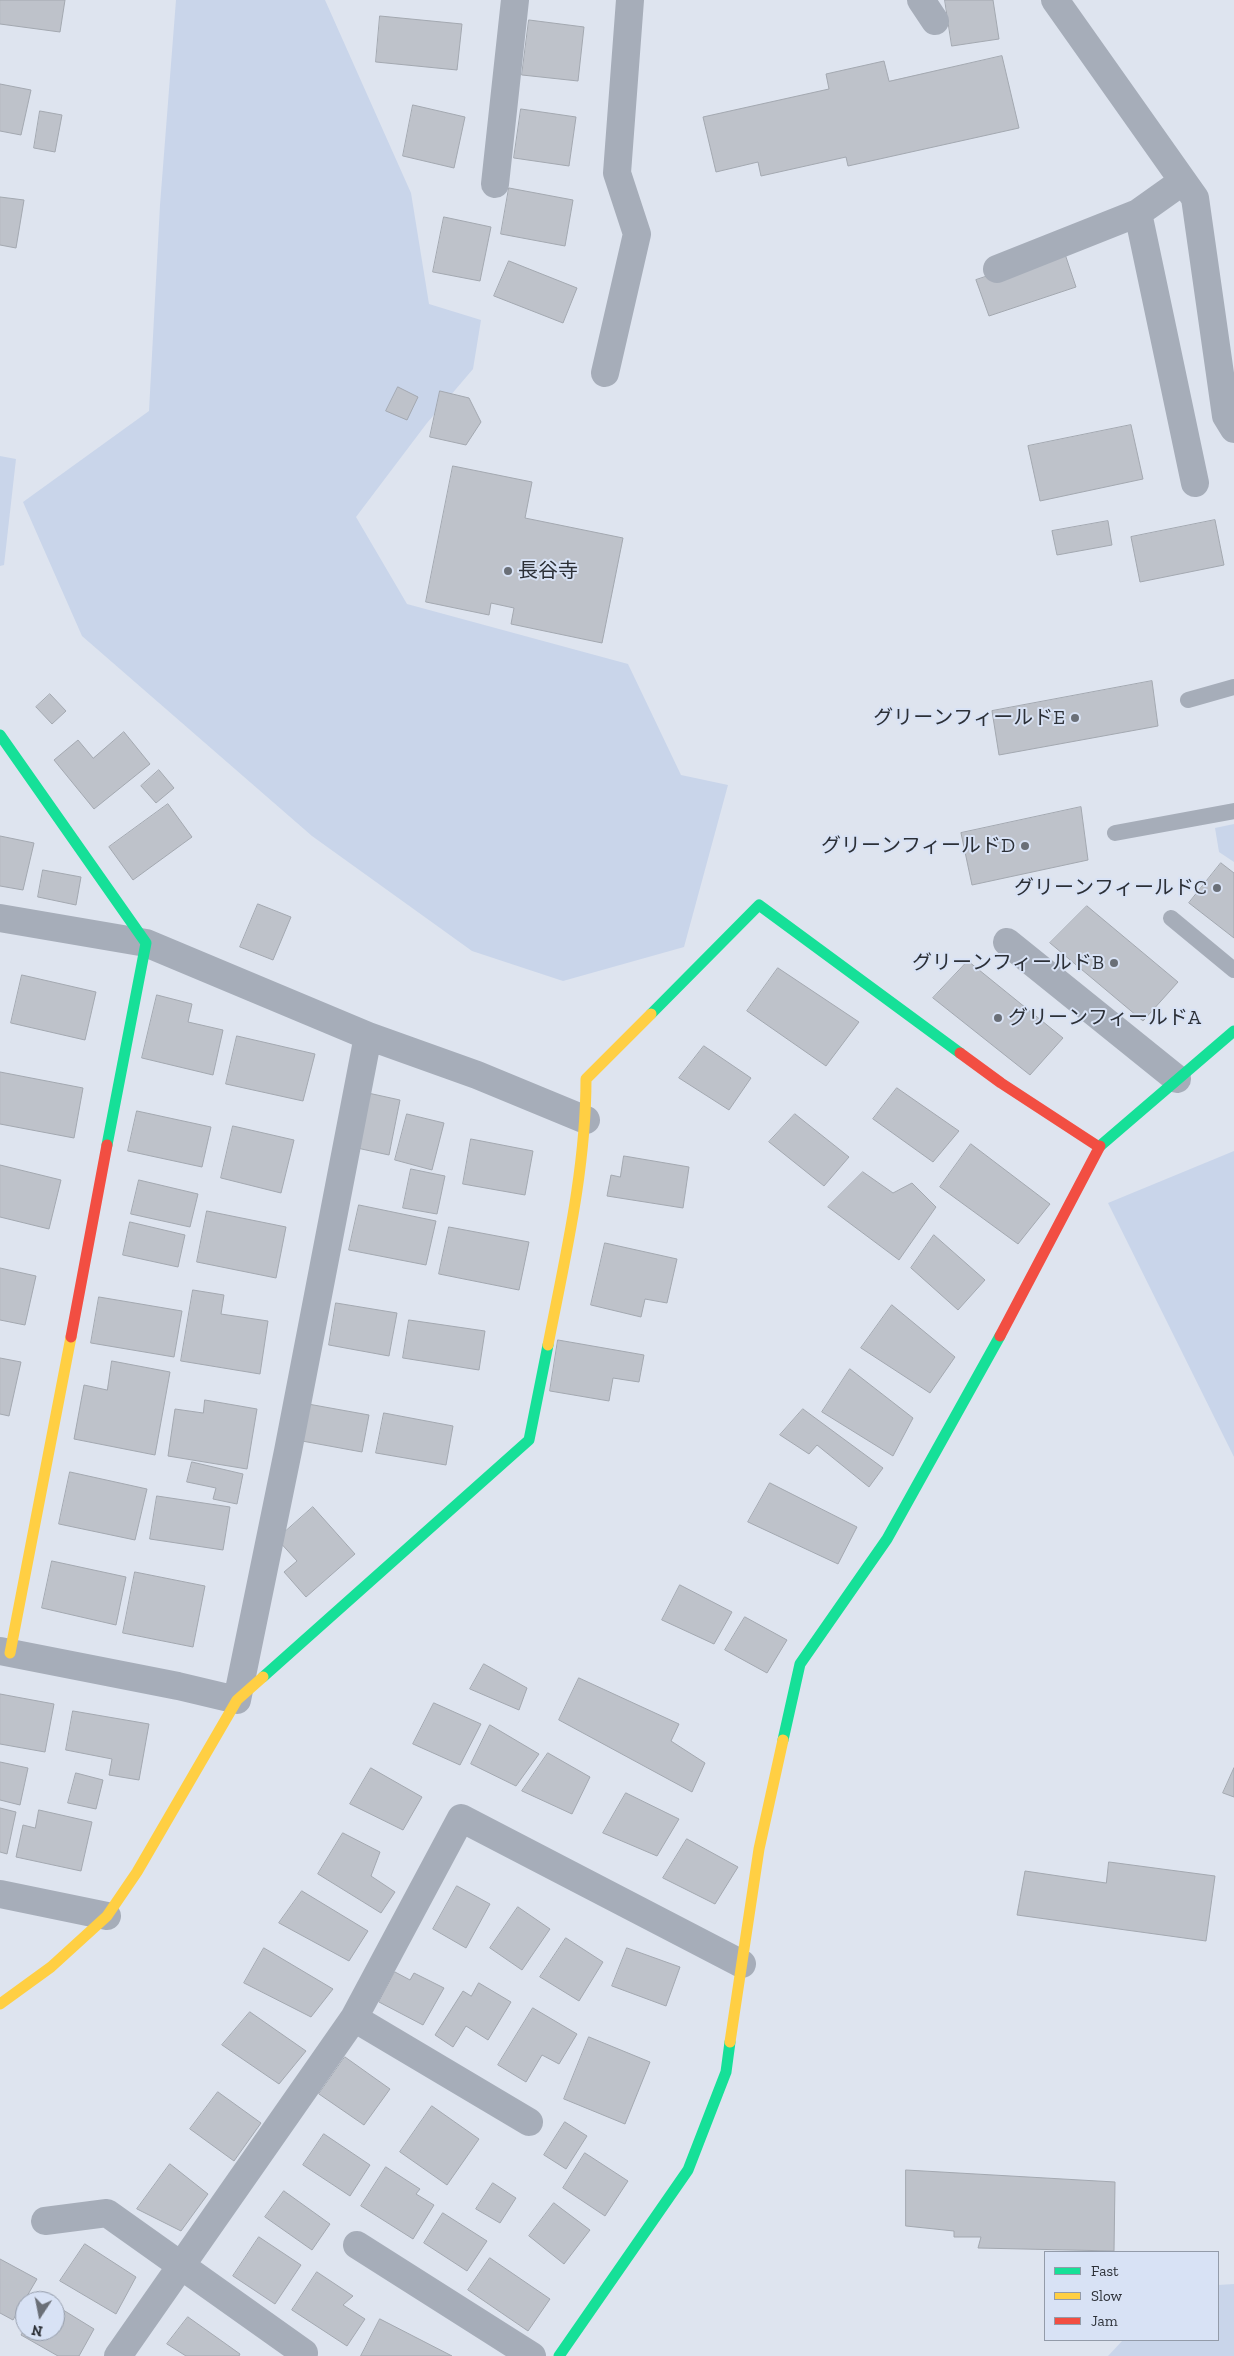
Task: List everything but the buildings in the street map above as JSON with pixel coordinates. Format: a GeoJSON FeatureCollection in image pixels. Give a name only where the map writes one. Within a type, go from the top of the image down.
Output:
{"type":"FeatureCollection","features":[{"type":"Feature","properties":{"kind":"street"},"geometry":{"type":"LineString","coordinates":[[495,184],[516,0]]}},
{"type":"Feature","properties":{"kind":"street"},"geometry":{"type":"LineString","coordinates":[[605,373],[637,234],[617,173],[630,0]]}},
{"type":"Feature","properties":{"kind":"street"},"geometry":{"type":"LineString","coordinates":[[1055,0],[1195,198],[1226,416],[1234,429]]}},
{"type":"Feature","properties":{"kind":"street"},"geometry":{"type":"LineString","coordinates":[[998,269],[1138,213],[1183,181]]}},
{"type":"Feature","properties":{"kind":"street"},"geometry":{"type":"LineString","coordinates":[[1138,213],[1195,484]]}},
{"type":"Feature","properties":{"kind":"street"},"geometry":{"type":"LineString","coordinates":[[0,735],[146,943],[5,1652],[178,1686],[237,1700]]}},
{"type":"Feature","properties":{"kind":"street"},"geometry":{"type":"LineString","coordinates":[[0,2004],[51,1967],[107,1916],[137,1872],[237,1700],[529,1440],[570,1232],[586,1120],[586,1079],[759,905],[1001,1083],[1099,1147]]}},
{"type":"Feature","properties":{"kind":"street"},"geometry":{"type":"LineString","coordinates":[[0,918],[146,943],[368,1036],[477,1075],[586,1120]]}},
{"type":"Feature","properties":{"kind":"street"},"geometry":{"type":"LineString","coordinates":[[1007,942],[1177,1079]]}},
{"type":"Feature","properties":{"kind":"street"},"geometry":{"type":"LineString","coordinates":[[559,2356],[688,2170],[726,2072],[759,1849],[800,1664],[887,1539],[1012,1315],[1099,1147],[1234,1031]]}},
{"type":"Feature","properties":{"kind":"street"},"geometry":{"type":"LineString","coordinates":[[237,1700],[288,1451],[368,1036]]}},
{"type":"Feature","properties":{"kind":"street"},"geometry":{"type":"LineString","coordinates":[[118,2356],[354,2018],[461,1818],[742,1964]]}},
{"type":"Feature","properties":{"kind":"street"},"geometry":{"type":"LineString","coordinates":[[0,1894],[107,1916]]}},
{"type":"Feature","properties":{"kind":"street"},"geometry":{"type":"LineString","coordinates":[[354,2018],[529,2122]]}},
{"type":"Feature","properties":{"kind":"street"},"geometry":{"type":"LineString","coordinates":[[45,2220],[108,2214],[304,2352]]}},
{"type":"Feature","properties":{"kind":"street"},"geometry":{"type":"LineString","coordinates":[[357,2245],[532,2356]]}},
{"type":"Feature","properties":{"kind":"lane"},"geometry":{"type":"LineString","coordinates":[[1188,700],[1234,687]]}},
{"type":"Feature","properties":{"kind":"lane"},"geometry":{"type":"LineString","coordinates":[[1115,833],[1234,811]]}},
{"type":"Feature","properties":{"kind":"lane"},"geometry":{"type":"LineString","coordinates":[[1170,918],[1234,970]]}},
{"type":"Feature","properties":{"kind":"shaded area"},"geometry":{"type":"Polygon","coordinates":[[[176,0],[325,0],[411,193],[429,304],[481,320],[473,369],[427,423],[356,517],[407,604],[628,664],[681,775],[728,785],[684,947],[563,981],[472,951],[312,836],[82,636],[23,502],[149,411],[160,205],[176,0]]]}},
{"type":"Feature","properties":{"kind":"shaded area"},"geometry":{"type":"Polygon","coordinates":[[[0,456],[16,459],[4,565],[0,566],[0,456]]]}},
{"type":"Feature","properties":{"kind":"shaded area"},"geometry":{"type":"Polygon","coordinates":[[[1234,824],[1234,862],[1219,852],[1215,828],[1234,824]]]}},
{"type":"Feature","properties":{"kind":"shaded area"},"geometry":{"type":"Polygon","coordinates":[[[1234,1151],[1234,1457],[1108,1203],[1234,1151]]]}},
{"type":"Feature","properties":{"kind":"shaded area"},"geometry":{"type":"Polygon","coordinates":[[[1234,2284],[1234,2356],[1108,2356],[1122,2341],[1219,2341],[1219,2285],[1234,2284]]]}},
{"type":"Feature","properties":{"kind":"traffic: fast"},"geometry":{"type":"LineString","coordinates":[[0,735],[146,943],[107,1145]]}},
{"type":"Feature","properties":{"kind":"traffic: fast"},"geometry":{"type":"LineString","coordinates":[[651,1014],[759,905],[960,1053]]}},
{"type":"Feature","properties":{"kind":"traffic: fast"},"geometry":{"type":"LineString","coordinates":[[1100,1146],[1234,1031]]}},
{"type":"Feature","properties":{"kind":"traffic: fast"},"geometry":{"type":"LineString","coordinates":[[783,1740],[800,1664],[887,1539],[1000,1336]]}},
{"type":"Feature","properties":{"kind":"traffic: fast"},"geometry":{"type":"LineString","coordinates":[[263,1677],[529,1440],[548,1345]]}},
{"type":"Feature","properties":{"kind":"traffic: fast"},"geometry":{"type":"LineString","coordinates":[[559,2356],[688,2170],[726,2072],[730,2042]]}},
{"type":"Feature","properties":{"kind":"traffic: slow"},"geometry":{"type":"LineString","coordinates":[[548,1345],[578,1180],[585,1113],[586,1079],[651,1014]]}},
{"type":"Feature","properties":{"kind":"traffic: slow"},"geometry":{"type":"LineString","coordinates":[[10,1653],[71,1337]]}},
{"type":"Feature","properties":{"kind":"traffic: slow"},"geometry":{"type":"LineString","coordinates":[[0,2004],[51,1967],[107,1916],[137,1872],[237,1700],[263,1677]]}},
{"type":"Feature","properties":{"kind":"traffic: slow"},"geometry":{"type":"LineString","coordinates":[[730,2042],[759,1849],[783,1740]]}},
{"type":"Feature","properties":{"kind":"traffic: jam"},"geometry":{"type":"LineString","coordinates":[[960,1053],[1001,1083],[1099,1147]]}},
{"type":"Feature","properties":{"kind":"traffic: jam"},"geometry":{"type":"LineString","coordinates":[[71,1337],[107,1145]]}},
{"type":"Feature","properties":{"kind":"traffic: jam"},"geometry":{"type":"LineString","coordinates":[[1000,1336],[1100,1146]]}},
{"type":"Feature","properties":{"kind":"place","name":"長谷寺"},"geometry":{"type":"Point","coordinates":[508,571]}},
{"type":"Feature","properties":{"kind":"place","name":"グリーンフィールドE"},"geometry":{"type":"Point","coordinates":[1075,718]}},
{"type":"Feature","properties":{"kind":"place","name":"グリーンフィールドD"},"geometry":{"type":"Point","coordinates":[1025,846]}},
{"type":"Feature","properties":{"kind":"place","name":"グリーンフィールドC"},"geometry":{"type":"Point","coordinates":[1217,888]}},
{"type":"Feature","properties":{"kind":"place","name":"グリーンフィールドB"},"geometry":{"type":"Point","coordinates":[1114,963]}},
{"type":"Feature","properties":{"kind":"place","name":"グリーンフィールドA"},"geometry":{"type":"Point","coordinates":[998,1018]}}]}
